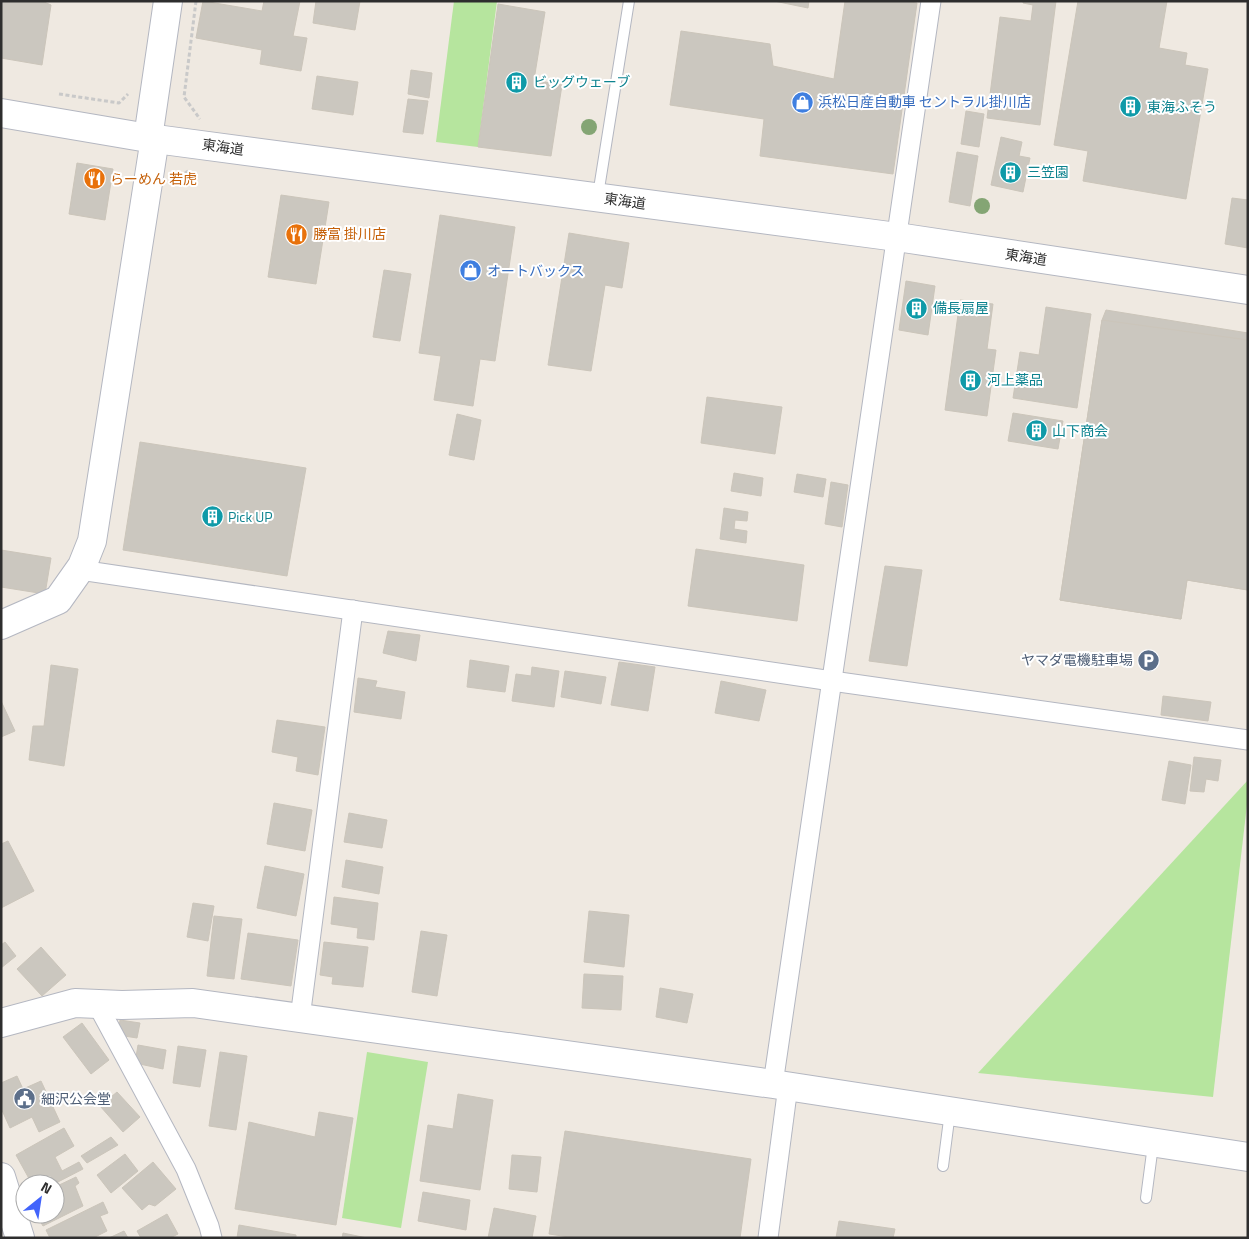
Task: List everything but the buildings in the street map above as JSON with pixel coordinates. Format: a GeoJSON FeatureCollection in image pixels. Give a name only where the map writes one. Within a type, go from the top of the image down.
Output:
{"type":"FeatureCollection","features":[{"type":"Feature","properties":{"kind":"street"},"geometry":{"type":"LineString","coordinates":[[1,624],[58,600],[80,570],[92,541],[152,138],[168,1]]}},
{"type":"Feature","properties":{"kind":"street"},"geometry":{"type":"LineString","coordinates":[[768,1238],[780,1085],[832,681],[931,1]]}},
{"type":"Feature","properties":{"kind":"street","name":"東海道"},"geometry":{"type":"LineString","coordinates":[[1,113],[152,138],[897,237],[1248,290]]}},
{"type":"Feature","properties":{"kind":"street"},"geometry":{"type":"LineString","coordinates":[[80,570],[832,681],[1248,740]]}},
{"type":"Feature","properties":{"kind":"street"},"geometry":{"type":"LineString","coordinates":[[300,1018],[353,610]]}},
{"type":"Feature","properties":{"kind":"street"},"geometry":{"type":"LineString","coordinates":[[1,1023],[75,1003],[194,1003],[780,1085],[1248,1157]]}},
{"type":"Feature","properties":{"kind":"street"},"geometry":{"type":"LineString","coordinates":[[97,1004],[186,1169],[212,1238]]}},
{"type":"Feature","properties":{"kind":"street"},"geometry":{"type":"LineString","coordinates":[[1,1177],[20,1238]]}},
{"type":"Feature","properties":{"kind":"lane"},"geometry":{"type":"LineString","coordinates":[[598,197],[630,1]]}},
{"type":"Feature","properties":{"kind":"lane"},"geometry":{"type":"LineString","coordinates":[[943,1166],[951,1111]]}},
{"type":"Feature","properties":{"kind":"lane"},"geometry":{"type":"LineString","coordinates":[[1146,1198],[1154,1142]]}},
{"type":"Feature","properties":{"kind":"path"},"geometry":{"type":"LineString","coordinates":[[184,97],[196,1]]}},
{"type":"Feature","properties":{"kind":"green space"},"geometry":{"type":"Polygon","coordinates":[[[454,1],[497,1],[478,147],[436,142],[454,1]]]}},
{"type":"Feature","properties":{"kind":"green space"},"geometry":{"type":"Polygon","coordinates":[[[1248,780],[1248,796],[1213,1097],[978,1073],[1248,780]]]}},
{"type":"Feature","properties":{"kind":"green space"},"geometry":{"type":"Polygon","coordinates":[[[367,1052],[428,1062],[401,1228],[342,1218],[367,1052]]]}},
{"type":"Feature","properties":{"kind":"place","name":"ビッグウェーブ"},"geometry":{"type":"Point","coordinates":[517,82]}},
{"type":"Feature","properties":{"kind":"place","name":"浜松日産自動車 セントラル掛川店"},"geometry":{"type":"Point","coordinates":[802,102]}},
{"type":"Feature","properties":{"kind":"place","name":"東海ふそう"},"geometry":{"type":"Point","coordinates":[1131,107]}},
{"type":"Feature","properties":{"kind":"place","name":"三笠園"},"geometry":{"type":"Point","coordinates":[1011,172]}},
{"type":"Feature","properties":{"kind":"place","name":"らーめん 若虎"},"geometry":{"type":"Point","coordinates":[94,179]}},
{"type":"Feature","properties":{"kind":"place","name":"勝富 掛川店"},"geometry":{"type":"Point","coordinates":[297,234]}},
{"type":"Feature","properties":{"kind":"place","name":"オートバックス"},"geometry":{"type":"Point","coordinates":[471,271]}},
{"type":"Feature","properties":{"kind":"place","name":"備長扇屋"},"geometry":{"type":"Point","coordinates":[917,308]}},
{"type":"Feature","properties":{"kind":"place","name":"河上薬品"},"geometry":{"type":"Point","coordinates":[971,380]}},
{"type":"Feature","properties":{"kind":"place","name":"山下商会"},"geometry":{"type":"Point","coordinates":[1036,431]}},
{"type":"Feature","properties":{"kind":"place","name":"Pick UP"},"geometry":{"type":"Point","coordinates":[212,517]}},
{"type":"Feature","properties":{"kind":"place","name":"ヤマダ電機駐車場"},"geometry":{"type":"Point","coordinates":[1149,660]}},
{"type":"Feature","properties":{"kind":"place","name":"細沢公会堂"},"geometry":{"type":"Point","coordinates":[25,1099]}}]}
